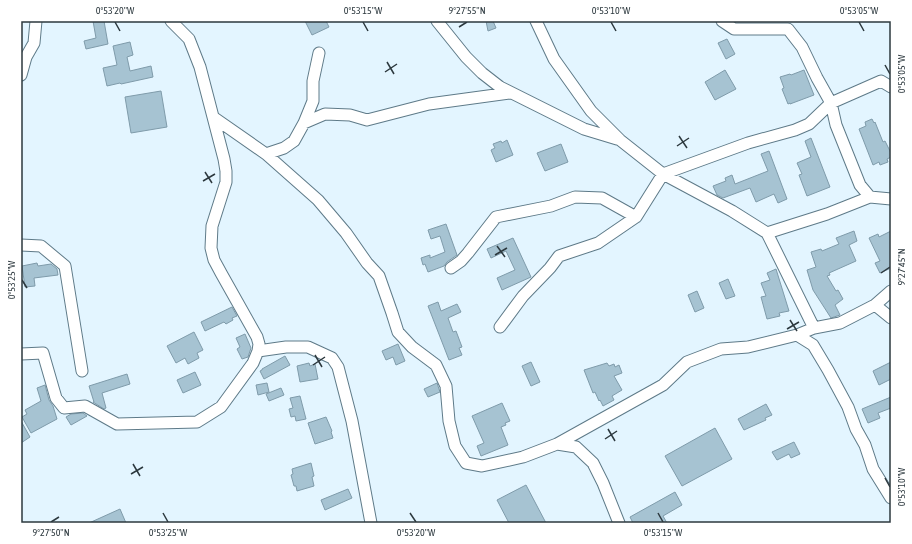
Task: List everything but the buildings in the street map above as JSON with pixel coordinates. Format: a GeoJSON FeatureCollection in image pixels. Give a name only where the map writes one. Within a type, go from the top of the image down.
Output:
{"type":"FeatureCollection","features":[{"type":"Feature","properties":{"kind":"street"},"geometry":{"type":"LineString","coordinates":[[21,74],[26,57],[34,43],[36,21]]}},
{"type":"Feature","properties":{"kind":"street"},"geometry":{"type":"LineString","coordinates":[[21,354],[44,353],[56,398],[64,408],[85,406],[117,424],[198,422],[221,408],[252,363],[258,351],[259,344],[257,337],[214,260],[211,248],[212,226],[226,182],[226,172],[200,66],[189,39],[171,21]]}},
{"type":"Feature","properties":{"kind":"street"},"geometry":{"type":"LineString","coordinates":[[437,21],[466,57],[482,73],[500,87],[584,128],[620,140]]}},
{"type":"Feature","properties":{"kind":"street"},"geometry":{"type":"LineString","coordinates":[[536,21],[554,59],[591,111],[620,140],[663,174],[732,211],[767,233],[814,328]]}},
{"type":"Feature","properties":{"kind":"street"},"geometry":{"type":"LineString","coordinates":[[722,21],[734,29],[788,29],[802,47],[817,78],[832,103],[836,125],[860,185],[870,197]]}},
{"type":"Feature","properties":{"kind":"street"},"geometry":{"type":"LineString","coordinates":[[266,154],[284,148],[294,141],[304,123],[312,101],[313,81],[319,53]]}},
{"type":"Feature","properties":{"kind":"street"},"geometry":{"type":"LineString","coordinates":[[500,327],[523,296],[550,268],[559,256],[598,243],[636,217],[663,174],[748,143],[795,130],[809,124],[832,103],[881,81],[891,87]]}},
{"type":"Feature","properties":{"kind":"street"},"geometry":{"type":"LineString","coordinates":[[304,123],[325,114],[350,115],[367,120],[429,104],[510,93]]}},
{"type":"Feature","properties":{"kind":"street"},"geometry":{"type":"LineString","coordinates":[[213,117],[266,154],[318,200],[346,233],[378,276],[398,332],[412,347],[436,365],[446,386],[449,421],[455,446],[466,464],[482,466],[522,457],[558,444],[663,386],[687,362],[721,349],[748,347],[797,335],[814,328],[840,323],[875,305],[891,290]]}},
{"type":"Feature","properties":{"kind":"street"},"geometry":{"type":"LineString","coordinates":[[451,268],[461,262],[496,217],[551,206],[575,197],[602,198],[636,217]]}},
{"type":"Feature","properties":{"kind":"street"},"geometry":{"type":"LineString","coordinates":[[767,233],[827,214],[870,197],[891,199]]}},
{"type":"Feature","properties":{"kind":"street"},"geometry":{"type":"LineString","coordinates":[[21,245],[41,246],[65,266],[82,371]]}},
{"type":"Feature","properties":{"kind":"street"},"geometry":{"type":"LineString","coordinates":[[875,305],[891,318]]}},
{"type":"Feature","properties":{"kind":"street"},"geometry":{"type":"LineString","coordinates":[[797,335],[813,344],[828,370],[848,407],[856,428],[865,445],[873,469],[891,498]]}},
{"type":"Feature","properties":{"kind":"street"},"geometry":{"type":"LineString","coordinates":[[258,351],[286,347],[308,347],[332,358],[338,367],[352,421],[371,523]]}},
{"type":"Feature","properties":{"kind":"street"},"geometry":{"type":"LineString","coordinates":[[558,444],[576,447],[593,463],[603,483],[619,523]]}}]}
